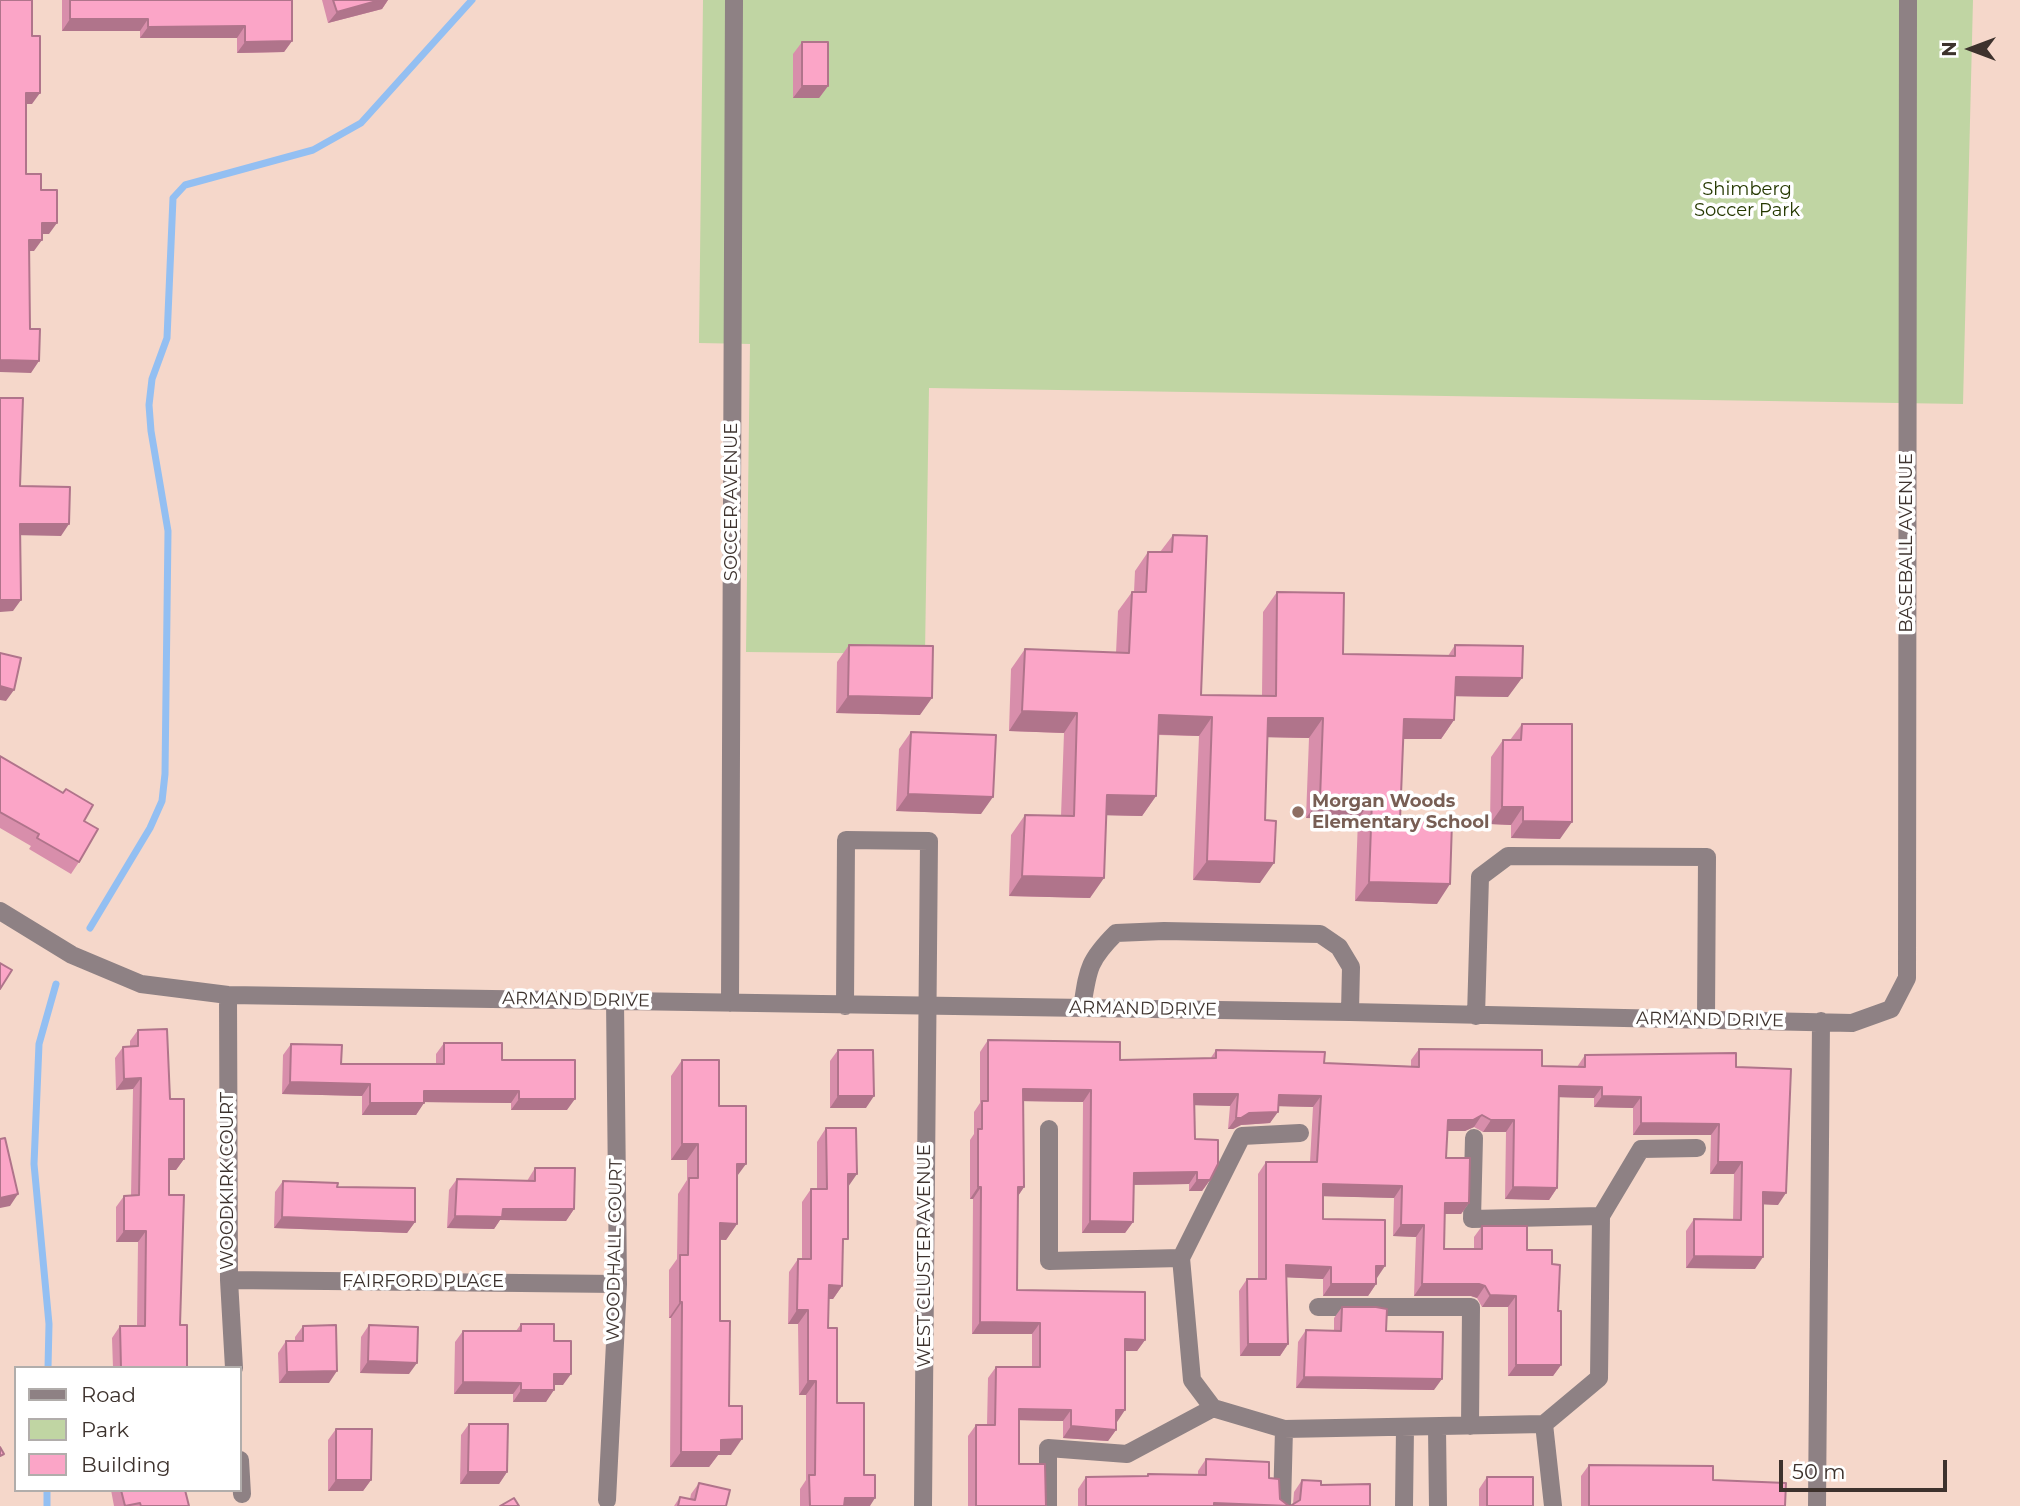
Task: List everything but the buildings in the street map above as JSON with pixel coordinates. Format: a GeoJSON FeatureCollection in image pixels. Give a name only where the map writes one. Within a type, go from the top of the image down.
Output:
{"type":"FeatureCollection","features":[{"type":"Feature","properties":{"kind":"street","name":"SOCCER AVENUE"},"geometry":{"type":"LineString","coordinates":[[730,1003],[734,0]]}},
{"type":"Feature","properties":{"kind":"street","name":"BASEBALL AVENUE"},"geometry":{"type":"LineString","coordinates":[[1821,1021],[1852,1023],[1891,1009],[1907,978],[1908,0]]}},
{"type":"Feature","properties":{"kind":"street","name":"WEST CLUSTER AVENUE"},"geometry":{"type":"LineString","coordinates":[[845,1006],[846,840],[929,841],[923,1506]]}},
{"type":"Feature","properties":{"kind":"street"},"geometry":{"type":"LineString","coordinates":[[1476,1016],[1480,877],[1508,856],[1707,858],[1706,1019]]}},
{"type":"Feature","properties":{"kind":"street","name":"ARMAND DRIVE"},"geometry":{"type":"LineString","coordinates":[[0,911],[72,956],[141,985],[228,995],[1821,1021]]}},
{"type":"Feature","properties":{"kind":"street"},"geometry":{"type":"LineString","coordinates":[[1082,1008],[1089,966],[1116,933],[1164,931],[1320,934],[1339,947],[1351,967],[1350,1012]]}},
{"type":"Feature","properties":{"kind":"street","name":"WOODKIRK COURT"},"geometry":{"type":"LineString","coordinates":[[228,995],[229,1280],[234,1366]]}},
{"type":"Feature","properties":{"kind":"street","name":"WOODHALL COURT"},"geometry":{"type":"LineString","coordinates":[[607,1500],[618,1284],[615,1000]]}},
{"type":"Feature","properties":{"kind":"street"},"geometry":{"type":"LineString","coordinates":[[1817,1506],[1821,1021]]}},
{"type":"Feature","properties":{"kind":"street"},"geometry":{"type":"LineString","coordinates":[[1049,1129],[1049,1261],[1181,1258]]}},
{"type":"Feature","properties":{"kind":"street"},"geometry":{"type":"LineString","coordinates":[[1300,1133],[1242,1136],[1181,1258],[1192,1380],[1213,1408],[1284,1429],[1544,1424],[1599,1378],[1601,1216],[1641,1149],[1698,1148]]}},
{"type":"Feature","properties":{"kind":"street"},"geometry":{"type":"LineString","coordinates":[[1474,1138],[1472,1219],[1601,1216]]}},
{"type":"Feature","properties":{"kind":"street","name":"FAIRFORD PLACE"},"geometry":{"type":"LineString","coordinates":[[229,1280],[618,1284]]}},
{"type":"Feature","properties":{"kind":"street"},"geometry":{"type":"LineString","coordinates":[[1318,1307],[1471,1307],[1470,1426]]}},
{"type":"Feature","properties":{"kind":"street"},"geometry":{"type":"LineString","coordinates":[[1048,1506],[1048,1448],[1127,1454],[1213,1408]]}},
{"type":"Feature","properties":{"kind":"street"},"geometry":{"type":"LineString","coordinates":[[1544,1424],[1553,1506]]}},
{"type":"Feature","properties":{"kind":"street"},"geometry":{"type":"LineString","coordinates":[[1438,1506],[1440,1427]]}},
{"type":"Feature","properties":{"kind":"street"},"geometry":{"type":"LineString","coordinates":[[1404,1506],[1405,1428]]}},
{"type":"Feature","properties":{"kind":"street"},"geometry":{"type":"LineString","coordinates":[[1282,1506],[1284,1429]]}},
{"type":"Feature","properties":{"kind":"green space","name":"Shimberg Soccer Park"},"geometry":{"type":"Polygon","coordinates":[[[703,0],[1973,0],[1963,404],[929,388],[925,654],[746,652],[750,344],[699,343],[703,0]]]}},
{"type":"Feature","properties":{"kind":"waterway"},"geometry":{"type":"LineString","coordinates":[[90,928],[150,828],[162,801],[165,774],[168,531],[149,405],[152,379],[167,338],[173,198],[185,185],[313,150],[361,123],[472,0]]}},
{"type":"Feature","properties":{"kind":"waterway"},"geometry":{"type":"LineString","coordinates":[[48,1366],[49,1324],[34,1164],[39,1044],[56,984]]}},
{"type":"Feature","properties":{"kind":"waterway"},"geometry":{"type":"LineString","coordinates":[[47,1492],[47,1506]]}},
{"type":"Feature","properties":{"kind":"place","name":"Morgan Woods Elementary School"},"geometry":{"type":"Point","coordinates":[1298,812]}}]}
